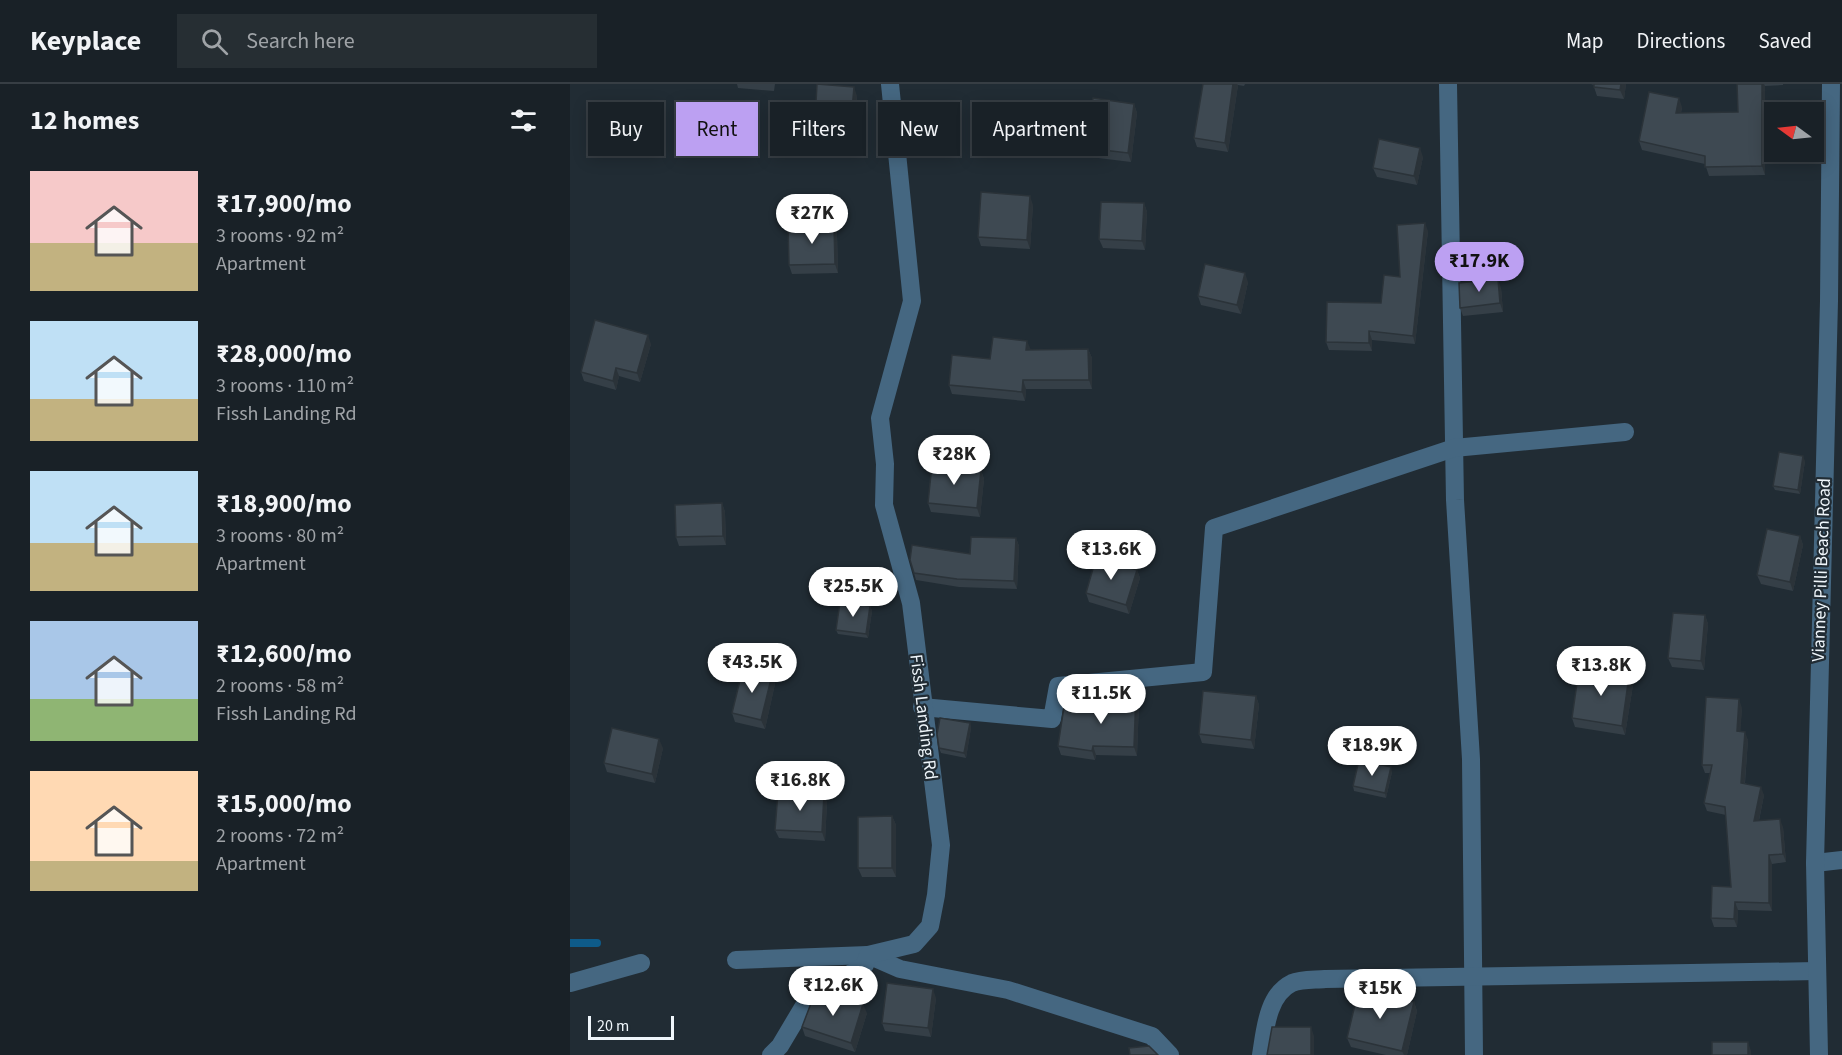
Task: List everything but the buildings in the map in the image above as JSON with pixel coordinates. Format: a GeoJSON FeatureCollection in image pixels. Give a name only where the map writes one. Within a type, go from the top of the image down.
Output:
{"type":"FeatureCollection","features":[{"type":"Feature","properties":{"kind":"street","name":"Fissh Landing Rd"},"geometry":{"type":"LineString","coordinates":[[868,955],[914,944],[930,926],[941,845],[910,603],[884,505],[885,464],[880,418],[912,301],[890,84]]}},
{"type":"Feature","properties":{"kind":"street"},"geometry":{"type":"LineString","coordinates":[[1448,84],[1455,500],[1472,759],[1474,1055]]}},
{"type":"Feature","properties":{"kind":"street","name":"Vianney Pilli Beach Road"},"geometry":{"type":"LineString","coordinates":[[1819,1055],[1815,863],[1829,301],[1831,84]]}},
{"type":"Feature","properties":{"kind":"street"},"geometry":{"type":"LineString","coordinates":[[922,707],[1052,719],[1058,686],[1203,672],[1214,528],[1454,448],[1625,432]]}},
{"type":"Feature","properties":{"kind":"street"},"geometry":{"type":"LineString","coordinates":[[1815,863],[1842,860]]}},
{"type":"Feature","properties":{"kind":"street"},"geometry":{"type":"LineString","coordinates":[[736,960],[868,955],[900,969],[1008,990],[1152,1036],[1170,1055]]}},
{"type":"Feature","properties":{"kind":"street"},"geometry":{"type":"LineString","coordinates":[[771,1055],[780,1046],[808,999],[865,965],[868,955]]}},
{"type":"Feature","properties":{"kind":"street"},"geometry":{"type":"LineString","coordinates":[[570,983],[640,963]]}},
{"type":"Feature","properties":{"kind":"street"},"geometry":{"type":"LineString","coordinates":[[1261,1055],[1268,1016],[1278,993],[1293,982],[1325,978],[1817,971]]}},
{"type":"Feature","properties":{"kind":"waterway"},"geometry":{"type":"LineString","coordinates":[[570,943],[597,943]]}}]}
